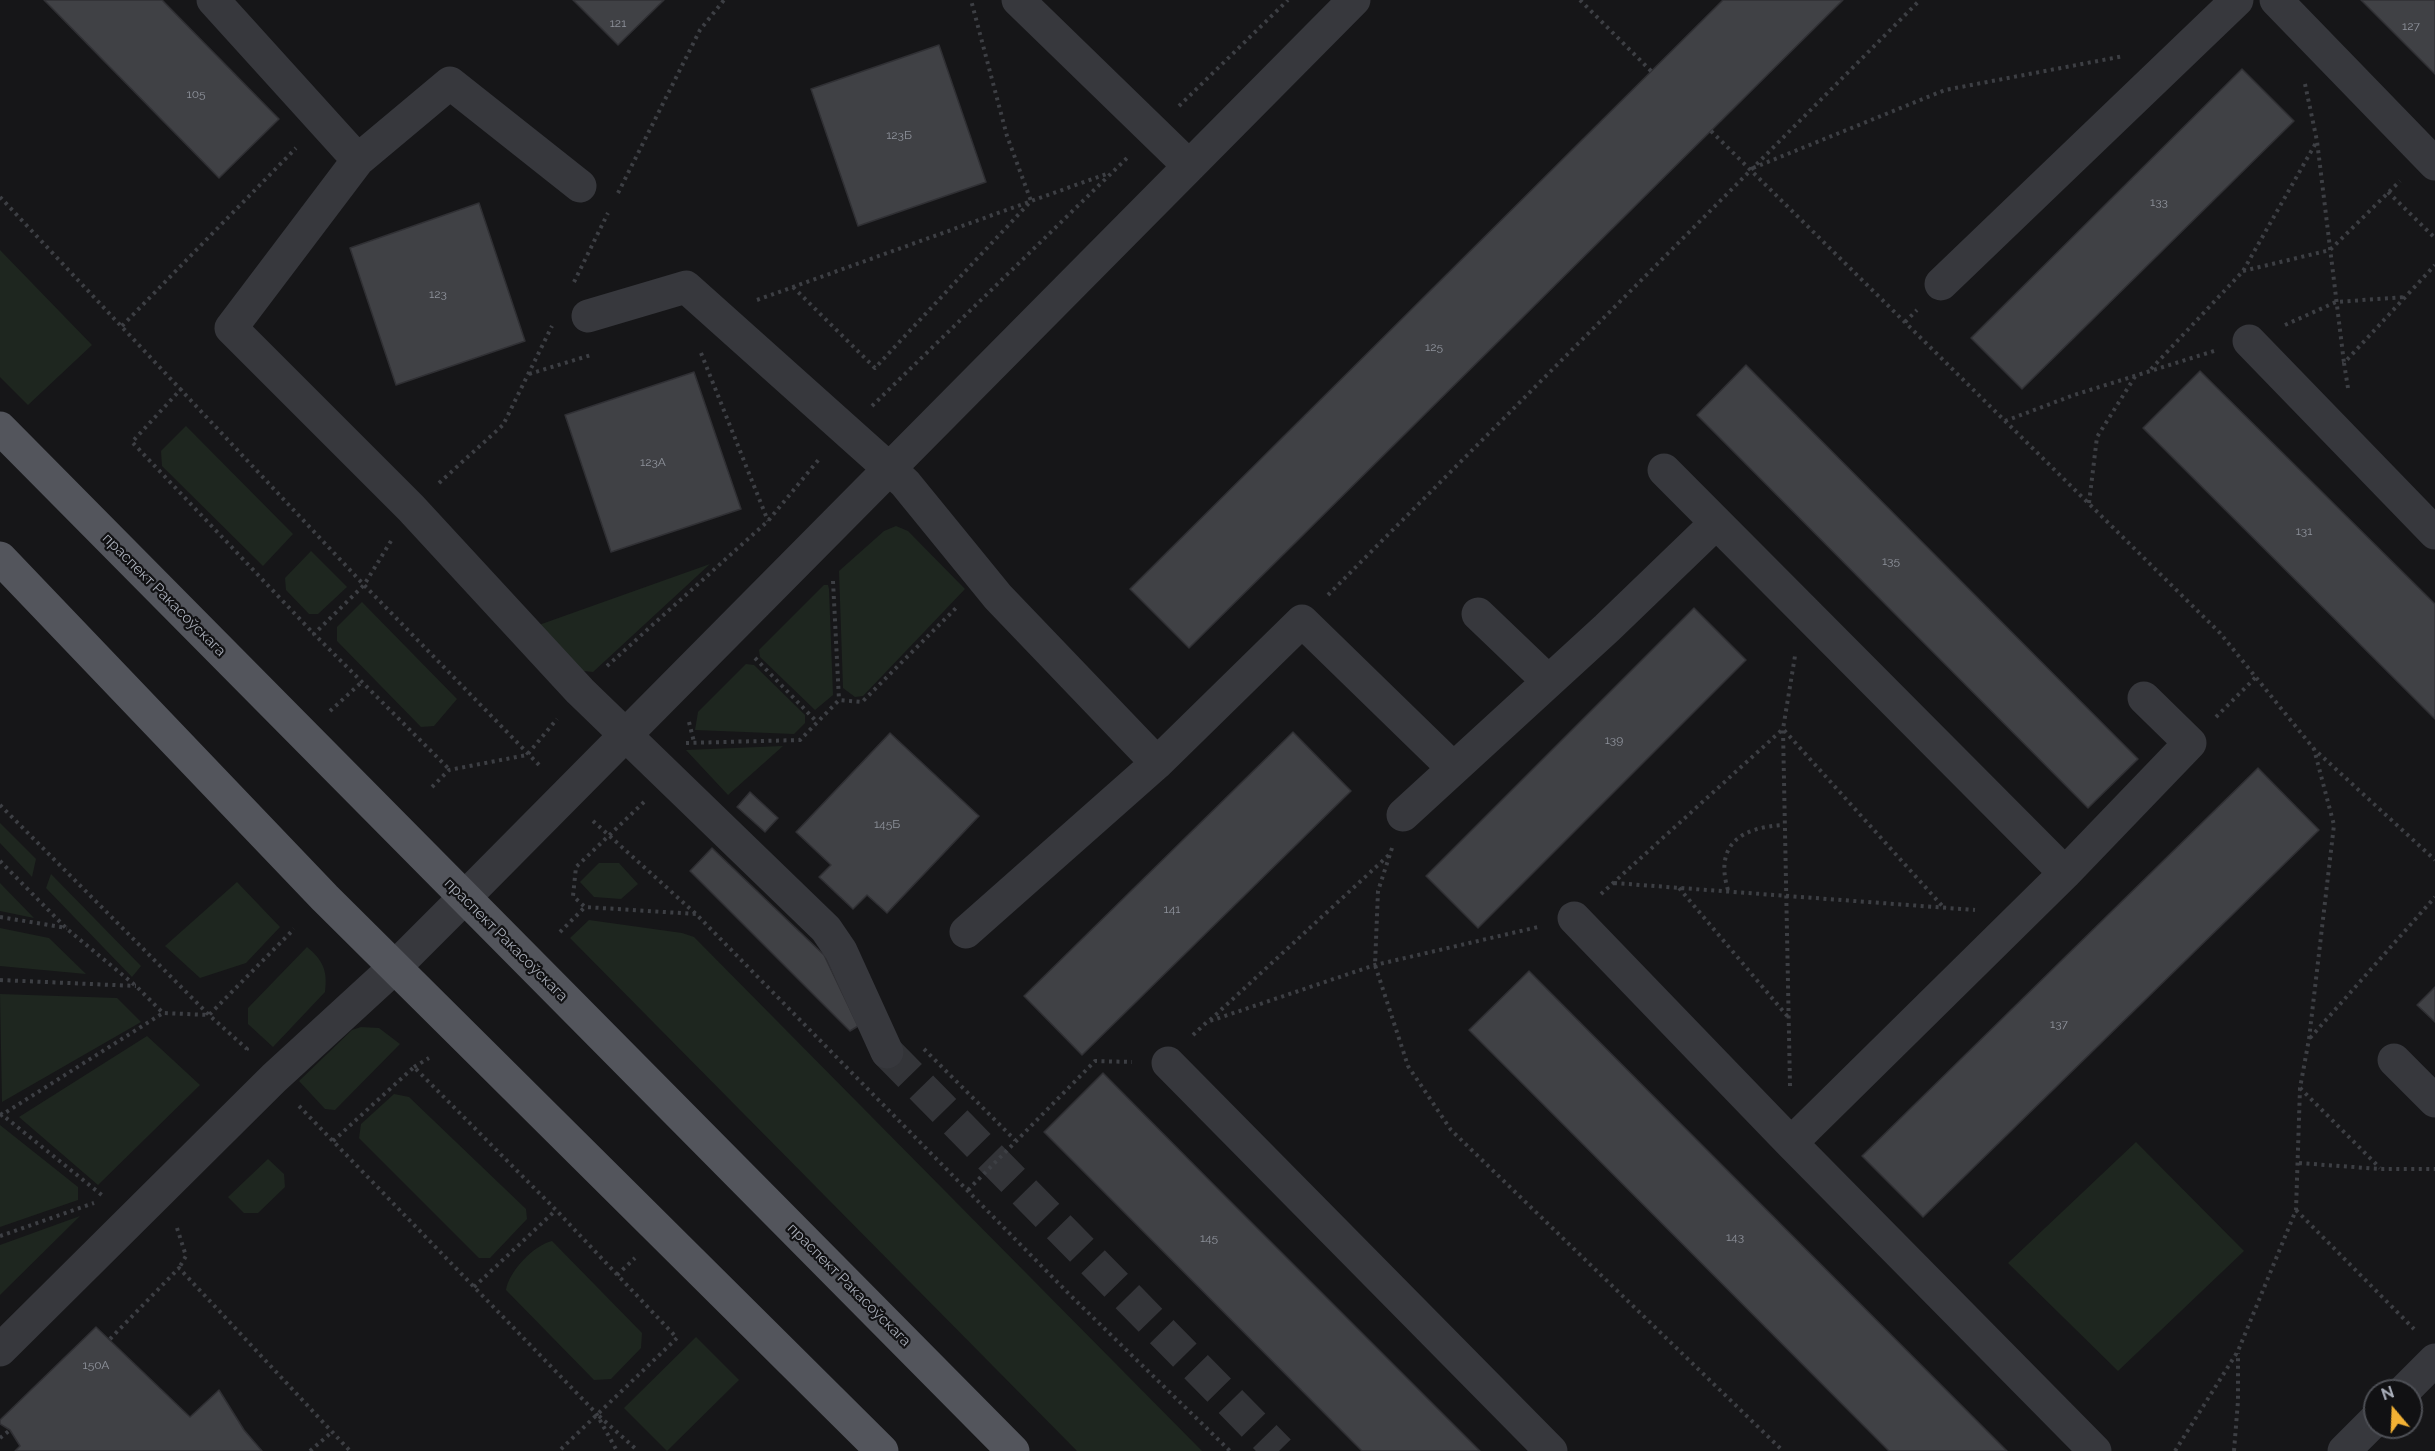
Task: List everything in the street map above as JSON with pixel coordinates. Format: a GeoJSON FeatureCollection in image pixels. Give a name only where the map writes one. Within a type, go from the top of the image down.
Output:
{"type":"FeatureCollection","features":[{"type":"Feature","properties":{"kind":"main road","name":"праспект Ракасоўскага"},"geometry":{"type":"LineString","coordinates":[[0,428],[1013,1451]]}},
{"type":"Feature","properties":{"kind":"main road"},"geometry":{"type":"LineString","coordinates":[[0,558],[325,898],[882,1451]]}},
{"type":"Feature","properties":{"kind":"lane"},"geometry":{"type":"LineString","coordinates":[[213,0],[358,160]]}},
{"type":"Feature","properties":{"kind":"lane"},"geometry":{"type":"LineString","coordinates":[[1018,0],[1189,166]]}},
{"type":"Feature","properties":{"kind":"lane"},"geometry":{"type":"LineString","coordinates":[[0,1350],[274,1078],[395,967],[1354,0]]}},
{"type":"Feature","properties":{"kind":"lane"},"geometry":{"type":"LineString","coordinates":[[1941,284],[2237,0]]}},
{"type":"Feature","properties":{"kind":"lane"},"geometry":{"type":"LineString","coordinates":[[2276,0],[2431,160]]}},
{"type":"Feature","properties":{"kind":"lane"},"geometry":{"type":"LineString","coordinates":[[580,186],[450,83],[358,160],[231,328],[411,508],[580,691],[669,777],[702,815],[826,929],[841,951],[887,1052]]}},
{"type":"Feature","properties":{"kind":"lane"},"geometry":{"type":"LineString","coordinates":[[588,316],[686,287],[905,483],[998,597],[1157,763]]}},
{"type":"Feature","properties":{"kind":"lane"},"geometry":{"type":"LineString","coordinates":[[2249,341],[2430,517]]}},
{"type":"Feature","properties":{"kind":"lane"},"geometry":{"type":"LineString","coordinates":[[1664,470],[2065,873]]}},
{"type":"Feature","properties":{"kind":"lane"},"geometry":{"type":"LineString","coordinates":[[1403,815],[1716,523]]}},
{"type":"Feature","properties":{"kind":"lane"},"geometry":{"type":"LineString","coordinates":[[1478,614],[1548,681]]}},
{"type":"Feature","properties":{"kind":"lane"},"geometry":{"type":"LineString","coordinates":[[966,932],[1157,763],[1302,621],[1453,768]]}},
{"type":"Feature","properties":{"kind":"lane"},"geometry":{"type":"LineString","coordinates":[[1791,1143],[2065,873],[2190,743],[2144,698]]}},
{"type":"Feature","properties":{"kind":"lane"},"geometry":{"type":"LineString","coordinates":[[1574,918],[1791,1143],[2095,1451]]}},
{"type":"Feature","properties":{"kind":"lane"},"geometry":{"type":"LineString","coordinates":[[2394,1060],[2435,1101]]}},
{"type":"Feature","properties":{"kind":"lane"},"geometry":{"type":"LineString","coordinates":[[1168,1063],[1551,1451]]}},
{"type":"Feature","properties":{"kind":"lane"},"geometry":{"type":"LineString","coordinates":[[2410,1379],[2427,1347]]}},
{"type":"Feature","properties":{"kind":"lane"},"geometry":{"type":"LineString","coordinates":[[2344,1451],[2363,1432]]}},
{"type":"Feature","properties":{"kind":"path"},"geometry":{"type":"LineString","coordinates":[[971,0],[1008,136],[1031,201]]}},
{"type":"Feature","properties":{"kind":"path"},"geometry":{"type":"LineString","coordinates":[[432,788],[449,770],[527,755],[580,691],[768,521],[819,459],[1288,0]]}},
{"type":"Feature","properties":{"kind":"path"},"geometry":{"type":"LineString","coordinates":[[1580,0],[1651,71]]}},
{"type":"Feature","properties":{"kind":"path"},"geometry":{"type":"LineString","coordinates":[[1302,621],[1920,0]]}},
{"type":"Feature","properties":{"kind":"path"},"geometry":{"type":"LineString","coordinates":[[2305,28],[2298,51],[2317,141],[2349,396]]}},
{"type":"Feature","properties":{"kind":"path"},"geometry":{"type":"LineString","coordinates":[[1750,169],[1945,90],[2133,54]]}},
{"type":"Feature","properties":{"kind":"path"},"geometry":{"type":"LineString","coordinates":[[123,326],[322,121]]}},
{"type":"Feature","properties":{"kind":"path"},"geometry":{"type":"LineString","coordinates":[[1711,131],[2220,633],[2314,748],[2435,860]]}},
{"type":"Feature","properties":{"kind":"path"},"geometry":{"type":"LineString","coordinates":[[2150,370],[2243,271],[2317,141]]}},
{"type":"Feature","properties":{"kind":"path"},"geometry":{"type":"LineString","coordinates":[[2243,271],[2330,250],[2388,192],[2431,160]]}},
{"type":"Feature","properties":{"kind":"path"},"geometry":{"type":"LineString","coordinates":[[768,521],[690,325],[1112,172]]}},
{"type":"Feature","properties":{"kind":"path"},"geometry":{"type":"LineString","coordinates":[[2388,192],[2435,238]]}},
{"type":"Feature","properties":{"kind":"path"},"geometry":{"type":"LineString","coordinates":[[0,197],[527,755]]}},
{"type":"Feature","properties":{"kind":"path"},"geometry":{"type":"LineString","coordinates":[[793,287],[876,368],[1031,201]]}},
{"type":"Feature","properties":{"kind":"path"},"geometry":{"type":"LineString","coordinates":[[2344,363],[2435,265]]}},
{"type":"Feature","properties":{"kind":"path"},"geometry":{"type":"LineString","coordinates":[[2005,421],[2150,370],[2249,341],[2337,302],[2405,297]]}},
{"type":"Feature","properties":{"kind":"path"},"geometry":{"type":"LineString","coordinates":[[528,374],[593,354]]}},
{"type":"Feature","properties":{"kind":"path"},"geometry":{"type":"LineString","coordinates":[[2089,504],[2097,437],[2136,375]]}},
{"type":"Feature","properties":{"kind":"path"},"geometry":{"type":"LineString","coordinates":[[182,388],[132,442],[314,634],[449,770]]}},
{"type":"Feature","properties":{"kind":"path"},"geometry":{"type":"LineString","coordinates":[[696,914],[585,907],[573,896],[576,867],[610,838],[669,777],[687,741],[800,740],[839,700],[833,574]]}},
{"type":"Feature","properties":{"kind":"path"},"geometry":{"type":"LineString","coordinates":[[314,634],[364,585]]}},
{"type":"Feature","properties":{"kind":"path"},"geometry":{"type":"LineString","coordinates":[[839,700],[862,702],[968,597],[998,597]]}},
{"type":"Feature","properties":{"kind":"path"},"geometry":{"type":"LineString","coordinates":[[1791,1143],[1783,729],[1803,609]]}},
{"type":"Feature","properties":{"kind":"path"},"geometry":{"type":"LineString","coordinates":[[750,653],[817,722]]}},
{"type":"Feature","properties":{"kind":"path"},"geometry":{"type":"LineString","coordinates":[[2190,743],[2256,677]]}},
{"type":"Feature","properties":{"kind":"path"},"geometry":{"type":"LineString","coordinates":[[1207,1022],[1375,965],[1574,918],[1783,729]]}},
{"type":"Feature","properties":{"kind":"path"},"geometry":{"type":"LineString","coordinates":[[1783,729],[1945,909]]}},
{"type":"Feature","properties":{"kind":"path"},"geometry":{"type":"LineString","coordinates":[[2175,1451],[2238,1351],[2296,1210],[2300,1088],[2309,1039],[2334,825],[2314,748]]}},
{"type":"Feature","properties":{"kind":"path"},"geometry":{"type":"LineString","coordinates":[[0,806],[209,1015],[247,1049]]}},
{"type":"Feature","properties":{"kind":"path"},"geometry":{"type":"LineString","coordinates":[[1403,815],[1378,891],[1375,965],[1408,1066],[1451,1130],[1783,1451]]}},
{"type":"Feature","properties":{"kind":"path"},"geometry":{"type":"LineString","coordinates":[[590,818],[696,914],[1230,1451]]}},
{"type":"Feature","properties":{"kind":"path"},"geometry":{"type":"LineString","coordinates":[[1728,891],[1724,864],[1730,846],[1742,834],[1760,826],[1784,825]]}},
{"type":"Feature","properties":{"kind":"path"},"geometry":{"type":"LineString","coordinates":[[1168,1063],[1207,1022],[1390,854]]}},
{"type":"Feature","properties":{"kind":"path"},"geometry":{"type":"LineString","coordinates":[[0,861],[67,929],[163,1013]]}},
{"type":"Feature","properties":{"kind":"path"},"geometry":{"type":"LineString","coordinates":[[1614,883],[1945,909],[2024,911]]}},
{"type":"Feature","properties":{"kind":"path"},"geometry":{"type":"LineString","coordinates":[[1678,887],[1788,1017]]}},
{"type":"Feature","properties":{"kind":"path"},"geometry":{"type":"LineString","coordinates":[[2309,1039],[2435,897]]}},
{"type":"Feature","properties":{"kind":"path"},"geometry":{"type":"LineString","coordinates":[[560,932],[585,907]]}},
{"type":"Feature","properties":{"kind":"path"},"geometry":{"type":"LineString","coordinates":[[0,916],[67,929]]}},
{"type":"Feature","properties":{"kind":"path"},"geometry":{"type":"LineString","coordinates":[[0,1236],[106,1198],[1,1115],[163,1013],[209,1015],[294,929]]}},
{"type":"Feature","properties":{"kind":"path"},"geometry":{"type":"LineString","coordinates":[[0,980],[136,987]]}},
{"type":"Feature","properties":{"kind":"path"},"geometry":{"type":"LineString","coordinates":[[922,1047],[1015,1140]]}},
{"type":"Feature","properties":{"kind":"path"},"geometry":{"type":"LineString","coordinates":[[333,1142],[414,1068],[429,1058]]}},
{"type":"Feature","properties":{"kind":"path"},"geometry":{"type":"LineString","coordinates":[[968,1190],[1095,1061],[1131,1062]]}},
{"type":"Feature","properties":{"kind":"path"},"geometry":{"type":"LineString","coordinates":[[414,1068],[556,1210],[677,1338],[596,1413],[559,1451]]}},
{"type":"Feature","properties":{"kind":"path"},"geometry":{"type":"LineString","coordinates":[[2300,1088],[2380,1169]]}},
{"type":"Feature","properties":{"kind":"path"},"geometry":{"type":"LineString","coordinates":[[296,1102],[596,1413],[638,1451]]}},
{"type":"Feature","properties":{"kind":"path"},"geometry":{"type":"LineString","coordinates":[[2299,1163],[2380,1169],[2435,1169]]}},
{"type":"Feature","properties":{"kind":"path"},"geometry":{"type":"LineString","coordinates":[[474,1287],[556,1210]]}},
{"type":"Feature","properties":{"kind":"path"},"geometry":{"type":"LineString","coordinates":[[2296,1210],[2427,1347]]}},
{"type":"Feature","properties":{"kind":"path"},"geometry":{"type":"LineString","coordinates":[[110,1339],[178,1268],[350,1451]]}},
{"type":"Feature","properties":{"kind":"path"},"geometry":{"type":"LineString","coordinates":[[2234,1451],[2238,1401],[2238,1351]]}},
{"type":"Feature","properties":{"kind":"path"},"geometry":{"type":"LineString","coordinates":[[596,1413],[617,1451]]}},
{"type":"Feature","properties":{"kind":"path"},"geometry":{"type":"LineString","coordinates":[[0,1438],[10,1430]]}},
{"type":"Feature","properties":{"kind":"path"},"geometry":{"type":"LineString","coordinates":[[310,1451],[332,1432]]}},
{"type":"Feature","properties":{"kind":"shaded area"},"geometry":{"type":"Polygon","coordinates":[[[0,250],[92,345],[28,405],[0,377],[0,250]]]}},
{"type":"Feature","properties":{"kind":"shaded area"},"geometry":{"type":"Polygon","coordinates":[[[186,426],[293,534],[263,566],[162,466],[161,451],[186,426]]]}},
{"type":"Feature","properties":{"kind":"shaded area"},"geometry":{"type":"Polygon","coordinates":[[[896,526],[908,531],[965,589],[863,696],[855,697],[843,688],[839,571],[884,531],[896,526]]]}},
{"type":"Feature","properties":{"kind":"shaded area"},"geometry":{"type":"Polygon","coordinates":[[[311,551],[347,587],[318,614],[309,614],[286,590],[285,578],[311,551]]]}},
{"type":"Feature","properties":{"kind":"shaded area"},"geometry":{"type":"Polygon","coordinates":[[[710,564],[593,672],[575,670],[536,626],[710,564]]]}},
{"type":"Feature","properties":{"kind":"shaded area"},"geometry":{"type":"Polygon","coordinates":[[[824,585],[828,585],[829,589],[833,695],[815,710],[760,657],[759,650],[824,585]]]}},
{"type":"Feature","properties":{"kind":"shaded area"},"geometry":{"type":"Polygon","coordinates":[[[362,602],[457,699],[434,726],[421,727],[337,641],[337,627],[362,602]]]}},
{"type":"Feature","properties":{"kind":"shaded area"},"geometry":{"type":"Polygon","coordinates":[[[746,664],[754,665],[805,715],[805,723],[794,734],[695,730],[698,712],[746,664]]]}},
{"type":"Feature","properties":{"kind":"shaded area"},"geometry":{"type":"Polygon","coordinates":[[[783,746],[728,795],[686,750],[783,746]]]}},
{"type":"Feature","properties":{"kind":"shaded area"},"geometry":{"type":"Polygon","coordinates":[[[0,823],[36,859],[32,877],[0,843],[0,823]]]}},
{"type":"Feature","properties":{"kind":"shaded area"},"geometry":{"type":"Polygon","coordinates":[[[599,863],[619,863],[638,884],[621,899],[594,897],[580,882],[599,863]]]}},
{"type":"Feature","properties":{"kind":"shaded area"},"geometry":{"type":"Polygon","coordinates":[[[51,874],[141,966],[132,977],[46,888],[51,874]]]}},
{"type":"Feature","properties":{"kind":"shaded area"},"geometry":{"type":"Polygon","coordinates":[[[237,882],[280,927],[246,963],[200,978],[165,946],[237,882]]]}},
{"type":"Feature","properties":{"kind":"shaded area"},"geometry":{"type":"Polygon","coordinates":[[[0,883],[34,918],[0,911],[0,883]]]}},
{"type":"Feature","properties":{"kind":"shaded area"},"geometry":{"type":"Polygon","coordinates":[[[589,920],[682,933],[694,937],[1202,1451],[1077,1451],[570,938],[589,920]]]}},
{"type":"Feature","properties":{"kind":"shaded area"},"geometry":{"type":"Polygon","coordinates":[[[0,928],[49,938],[86,974],[0,966],[0,928]]]}},
{"type":"Feature","properties":{"kind":"shaded area"},"geometry":{"type":"Polygon","coordinates":[[[307,947],[323,966],[326,978],[325,992],[273,1047],[248,1024],[248,1008],[307,947]]]}},
{"type":"Feature","properties":{"kind":"shaded area"},"geometry":{"type":"Polygon","coordinates":[[[0,994],[117,998],[141,1022],[2,1102],[0,994]]]}},
{"type":"Feature","properties":{"kind":"shaded area"},"geometry":{"type":"Polygon","coordinates":[[[361,1027],[379,1028],[400,1044],[335,1110],[325,1109],[299,1081],[352,1030],[361,1027]]]}},
{"type":"Feature","properties":{"kind":"shaded area"},"geometry":{"type":"Polygon","coordinates":[[[147,1036],[200,1085],[98,1185],[19,1117],[147,1036]]]}},
{"type":"Feature","properties":{"kind":"shaded area"},"geometry":{"type":"Polygon","coordinates":[[[394,1094],[409,1097],[526,1209],[527,1219],[490,1258],[479,1258],[359,1138],[361,1124],[394,1094]]]}},
{"type":"Feature","properties":{"kind":"shaded area"},"geometry":{"type":"Polygon","coordinates":[[[0,1125],[78,1187],[78,1200],[0,1227],[0,1125]]]}},
{"type":"Feature","properties":{"kind":"shaded area"},"geometry":{"type":"Polygon","coordinates":[[[2136,1142],[2244,1251],[2118,1371],[2008,1263],[2136,1142]]]}},
{"type":"Feature","properties":{"kind":"shaded area"},"geometry":{"type":"Polygon","coordinates":[[[268,1159],[284,1174],[285,1187],[258,1213],[244,1213],[228,1197],[268,1159]]]}},
{"type":"Feature","properties":{"kind":"shaded area"},"geometry":{"type":"Polygon","coordinates":[[[80,1216],[0,1295],[0,1245],[80,1216]]]}},
{"type":"Feature","properties":{"kind":"shaded area"},"geometry":{"type":"Polygon","coordinates":[[[552,1241],[642,1333],[641,1348],[611,1379],[594,1380],[506,1290],[512,1275],[523,1260],[545,1243],[552,1241]]]}},
{"type":"Feature","properties":{"kind":"shaded area"},"geometry":{"type":"Polygon","coordinates":[[[696,1337],[739,1380],[667,1451],[624,1408],[696,1337]]]}},
{"type":"Feature","properties":{"kind":"building"},"geometry":{"type":"Polygon","coordinates":[[[44,0],[162,0],[279,119],[219,178],[44,0]]]}},
{"type":"Feature","properties":{"kind":"building"},"geometry":{"type":"Polygon","coordinates":[[[573,0],[664,0],[618,45],[573,0]]]}},
{"type":"Feature","properties":{"kind":"building"},"geometry":{"type":"Polygon","coordinates":[[[1723,0],[1843,0],[1189,648],[1130,589],[1723,0]]]}},
{"type":"Feature","properties":{"kind":"building"},"geometry":{"type":"Polygon","coordinates":[[[2361,0],[2435,0],[2435,74],[2361,0]]]}},
{"type":"Feature","properties":{"kind":"building"},"geometry":{"type":"Polygon","coordinates":[[[939,45],[986,182],[858,226],[811,89],[939,45]]]}},
{"type":"Feature","properties":{"kind":"building"},"geometry":{"type":"Polygon","coordinates":[[[2242,69],[2294,121],[2022,389],[1971,338],[2242,69]]]}},
{"type":"Feature","properties":{"kind":"building"},"geometry":{"type":"Polygon","coordinates":[[[479,203],[525,341],[396,385],[350,248],[479,203]]]}},
{"type":"Feature","properties":{"kind":"building"},"geometry":{"type":"Polygon","coordinates":[[[1746,365],[2138,759],[2088,808],[1697,415],[1746,365]]]}},
{"type":"Feature","properties":{"kind":"building"},"geometry":{"type":"Polygon","coordinates":[[[2200,371],[2435,604],[2435,719],[2143,428],[2200,371]]]}},
{"type":"Feature","properties":{"kind":"building"},"geometry":{"type":"Polygon","coordinates":[[[694,372],[741,509],[611,552],[565,415],[694,372]]]}},
{"type":"Feature","properties":{"kind":"building"},"geometry":{"type":"Polygon","coordinates":[[[1694,608],[1746,660],[1478,928],[1426,876],[1694,608]]]}},
{"type":"Feature","properties":{"kind":"building"},"geometry":{"type":"Polygon","coordinates":[[[1293,732],[1351,791],[1082,1055],[1024,996],[1293,732]]]}},
{"type":"Feature","properties":{"kind":"building"},"geometry":{"type":"Polygon","coordinates":[[[890,733],[979,816],[887,913],[867,895],[853,909],[819,877],[831,865],[796,832],[890,733]]]}},
{"type":"Feature","properties":{"kind":"building"},"geometry":{"type":"Polygon","coordinates":[[[2258,768],[2319,830],[1923,1217],[1862,1156],[2258,768]]]}},
{"type":"Feature","properties":{"kind":"building"},"geometry":{"type":"Polygon","coordinates":[[[750,792],[778,818],[765,832],[737,807],[750,792]]]}},
{"type":"Feature","properties":{"kind":"building"},"geometry":{"type":"Polygon","coordinates":[[[712,848],[824,955],[858,1026],[850,1031],[690,871],[712,848]]]}},
{"type":"Feature","properties":{"kind":"building"},"geometry":{"type":"Polygon","coordinates":[[[1529,971],[2007,1451],[1889,1451],[1469,1030],[1529,971]]]}},
{"type":"Feature","properties":{"kind":"building"},"geometry":{"type":"Polygon","coordinates":[[[2435,987],[2435,1022],[2417,1005],[2435,987]]]}},
{"type":"Feature","properties":{"kind":"building"},"geometry":{"type":"Polygon","coordinates":[[[1103,1073],[1480,1451],[1362,1451],[1044,1132],[1103,1073]]]}},
{"type":"Feature","properties":{"kind":"building"},"geometry":{"type":"Polygon","coordinates":[[[96,1327],[190,1417],[219,1390],[244,1430],[262,1451],[15,1451],[20,1446],[10,1430],[0,1424],[0,1420],[96,1327]]]}},
{"type":"Feature","properties":{"kind":"tunnel"},"geometry":{"type":"LineString","coordinates":[[887,1052],[1279,1451]]}}]}
